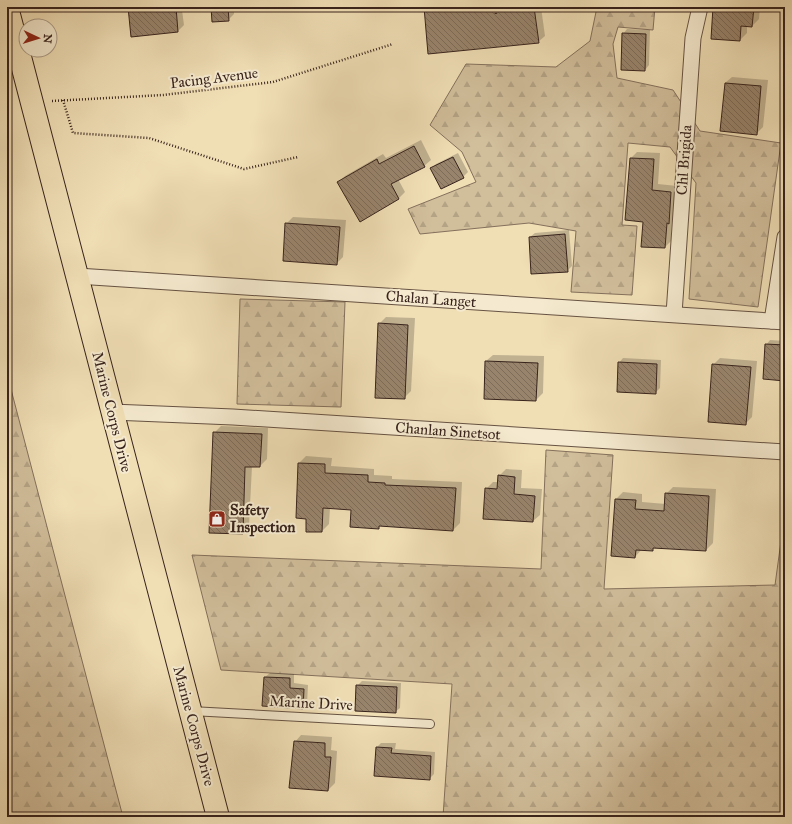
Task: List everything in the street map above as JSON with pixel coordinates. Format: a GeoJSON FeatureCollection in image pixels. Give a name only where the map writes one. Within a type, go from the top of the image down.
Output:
{"type":"FeatureCollection","features":[{"type":"Feature","properties":{"kind":"main road","name":"Marine Corps Drive"},"geometry":{"type":"LineString","coordinates":[[7,7],[218,817]]}},
{"type":"Feature","properties":{"kind":"street","name":"Chl Brigida"},"geometry":{"type":"LineString","coordinates":[[674,314],[693,38],[700,7]]}},
{"type":"Feature","properties":{"kind":"street"},"geometry":{"type":"LineString","coordinates":[[778,321],[785,237]]}},
{"type":"Feature","properties":{"kind":"street","name":"Chalan Langet"},"geometry":{"type":"LineString","coordinates":[[77,276],[778,321]]}},
{"type":"Feature","properties":{"kind":"street","name":"Chanlan Sinetsot"},"geometry":{"type":"LineString","coordinates":[[112,412],[241,418],[785,452]]}},
{"type":"Feature","properties":{"kind":"lane","name":"Marine Drive"},"geometry":{"type":"LineString","coordinates":[[190,711],[430,724]]}},
{"type":"Feature","properties":{"kind":"path"},"geometry":{"type":"LineString","coordinates":[[495,7],[496,14]]}},
{"type":"Feature","properties":{"kind":"path","name":"Pacing Avenue"},"geometry":{"type":"LineString","coordinates":[[32,102],[163,94],[273,82],[393,44]]}},
{"type":"Feature","properties":{"kind":"path"},"geometry":{"type":"LineString","coordinates":[[63,100],[73,133],[149,138],[244,169],[298,157]]}},
{"type":"Feature","properties":{"kind":"green space"},"geometry":{"type":"Polygon","coordinates":[[[597,7],[655,7],[653,30],[618,27],[613,44],[617,78],[673,90],[700,131],[781,143],[758,307],[689,299],[696,183],[670,147],[628,143],[622,225],[637,226],[632,295],[571,292],[576,231],[529,223],[420,234],[408,209],[476,182],[462,152],[430,125],[466,64],[556,67],[590,41],[597,7]]]}},
{"type":"Feature","properties":{"kind":"green space"},"geometry":{"type":"Polygon","coordinates":[[[240,299],[345,302],[341,407],[237,404],[240,299]]]}},
{"type":"Feature","properties":{"kind":"green space"},"geometry":{"type":"Polygon","coordinates":[[[7,374],[123,817],[7,817],[7,374]]]}},
{"type":"Feature","properties":{"kind":"green space"},"geometry":{"type":"Polygon","coordinates":[[[546,450],[613,455],[604,589],[775,585],[785,512],[785,817],[443,817],[452,684],[221,670],[192,555],[541,569],[546,450]]]}},
{"type":"Feature","properties":{"kind":"building"},"geometry":{"type":"Polygon","coordinates":[[[128,7],[176,7],[178,32],[131,37],[128,7]]]}},
{"type":"Feature","properties":{"kind":"building"},"geometry":{"type":"Polygon","coordinates":[[[211,7],[228,7],[229,21],[212,22],[211,7]]]}},
{"type":"Feature","properties":{"kind":"building"},"geometry":{"type":"Polygon","coordinates":[[[424,7],[468,7],[468,9],[480,8],[480,10],[506,7],[534,7],[539,43],[428,54],[424,7]]]}},
{"type":"Feature","properties":{"kind":"building"},"geometry":{"type":"Polygon","coordinates":[[[713,7],[754,7],[752,27],[741,26],[740,41],[711,39],[713,7]]]}},
{"type":"Feature","properties":{"kind":"building"},"geometry":{"type":"Polygon","coordinates":[[[622,33],[646,34],[645,71],[621,70],[622,33]]]}},
{"type":"Feature","properties":{"kind":"building"},"geometry":{"type":"Polygon","coordinates":[[[725,83],[761,86],[757,135],[720,131],[725,83]]]}},
{"type":"Feature","properties":{"kind":"building"},"geometry":{"type":"Polygon","coordinates":[[[414,146],[425,167],[391,184],[399,199],[360,222],[337,182],[377,159],[379,164],[414,146]]]}},
{"type":"Feature","properties":{"kind":"building"},"geometry":{"type":"Polygon","coordinates":[[[453,157],[464,178],[441,189],[430,168],[453,157]]]}},
{"type":"Feature","properties":{"kind":"building"},"geometry":{"type":"Polygon","coordinates":[[[630,158],[654,159],[652,190],[671,192],[669,224],[667,223],[665,248],[641,247],[643,222],[625,220],[630,158]]]}},
{"type":"Feature","properties":{"kind":"building"},"geometry":{"type":"Polygon","coordinates":[[[285,223],[340,227],[337,265],[283,261],[285,223]]]}},
{"type":"Feature","properties":{"kind":"building"},"geometry":{"type":"Polygon","coordinates":[[[565,234],[568,272],[531,274],[529,237],[565,234]]]}},
{"type":"Feature","properties":{"kind":"building"},"geometry":{"type":"Polygon","coordinates":[[[378,323],[408,325],[405,399],[375,398],[378,323]]]}},
{"type":"Feature","properties":{"kind":"building"},"geometry":{"type":"Polygon","coordinates":[[[765,344],[785,345],[785,381],[763,379],[765,344]]]}},
{"type":"Feature","properties":{"kind":"building"},"geometry":{"type":"Polygon","coordinates":[[[485,361],[538,363],[536,401],[484,399],[485,361]]]}},
{"type":"Feature","properties":{"kind":"building"},"geometry":{"type":"Polygon","coordinates":[[[618,362],[657,364],[656,394],[617,392],[618,362]]]}},
{"type":"Feature","properties":{"kind":"building"},"geometry":{"type":"Polygon","coordinates":[[[712,364],[751,367],[746,425],[708,422],[712,364]]]}},
{"type":"Feature","properties":{"kind":"building"},"geometry":{"type":"Polygon","coordinates":[[[213,432],[262,434],[260,467],[245,467],[243,534],[209,533],[213,432]]]}},
{"type":"Feature","properties":{"kind":"building"},"geometry":{"type":"Polygon","coordinates":[[[298,463],[325,464],[325,473],[368,475],[368,482],[385,483],[385,485],[456,488],[453,531],[379,526],[379,529],[350,527],[351,510],[323,508],[322,532],[306,532],[306,519],[296,518],[298,463]]]}},
{"type":"Feature","properties":{"kind":"building"},"geometry":{"type":"Polygon","coordinates":[[[498,475],[515,477],[514,494],[535,496],[533,522],[483,519],[485,488],[497,489],[498,475]]]}},
{"type":"Feature","properties":{"kind":"building"},"geometry":{"type":"Polygon","coordinates":[[[665,493],[709,496],[706,551],[653,548],[653,551],[636,550],[635,558],[611,556],[615,499],[636,500],[635,509],[664,511],[665,493]]]}},
{"type":"Feature","properties":{"kind":"building"},"geometry":{"type":"Polygon","coordinates":[[[264,677],[290,678],[290,688],[304,689],[303,709],[262,706],[264,677]]]}},
{"type":"Feature","properties":{"kind":"building"},"geometry":{"type":"Polygon","coordinates":[[[356,685],[397,687],[396,713],[355,711],[356,685]]]}},
{"type":"Feature","properties":{"kind":"building"},"geometry":{"type":"Polygon","coordinates":[[[294,741],[325,743],[325,757],[331,757],[328,791],[289,788],[294,741]]]}},
{"type":"Feature","properties":{"kind":"building"},"geometry":{"type":"Polygon","coordinates":[[[376,747],[392,748],[391,753],[431,756],[430,780],[374,776],[376,747]]]}},
{"type":"Feature","properties":{"kind":"place","name":"Safety Inspection"},"geometry":{"type":"Point","coordinates":[217,519]}}]}
